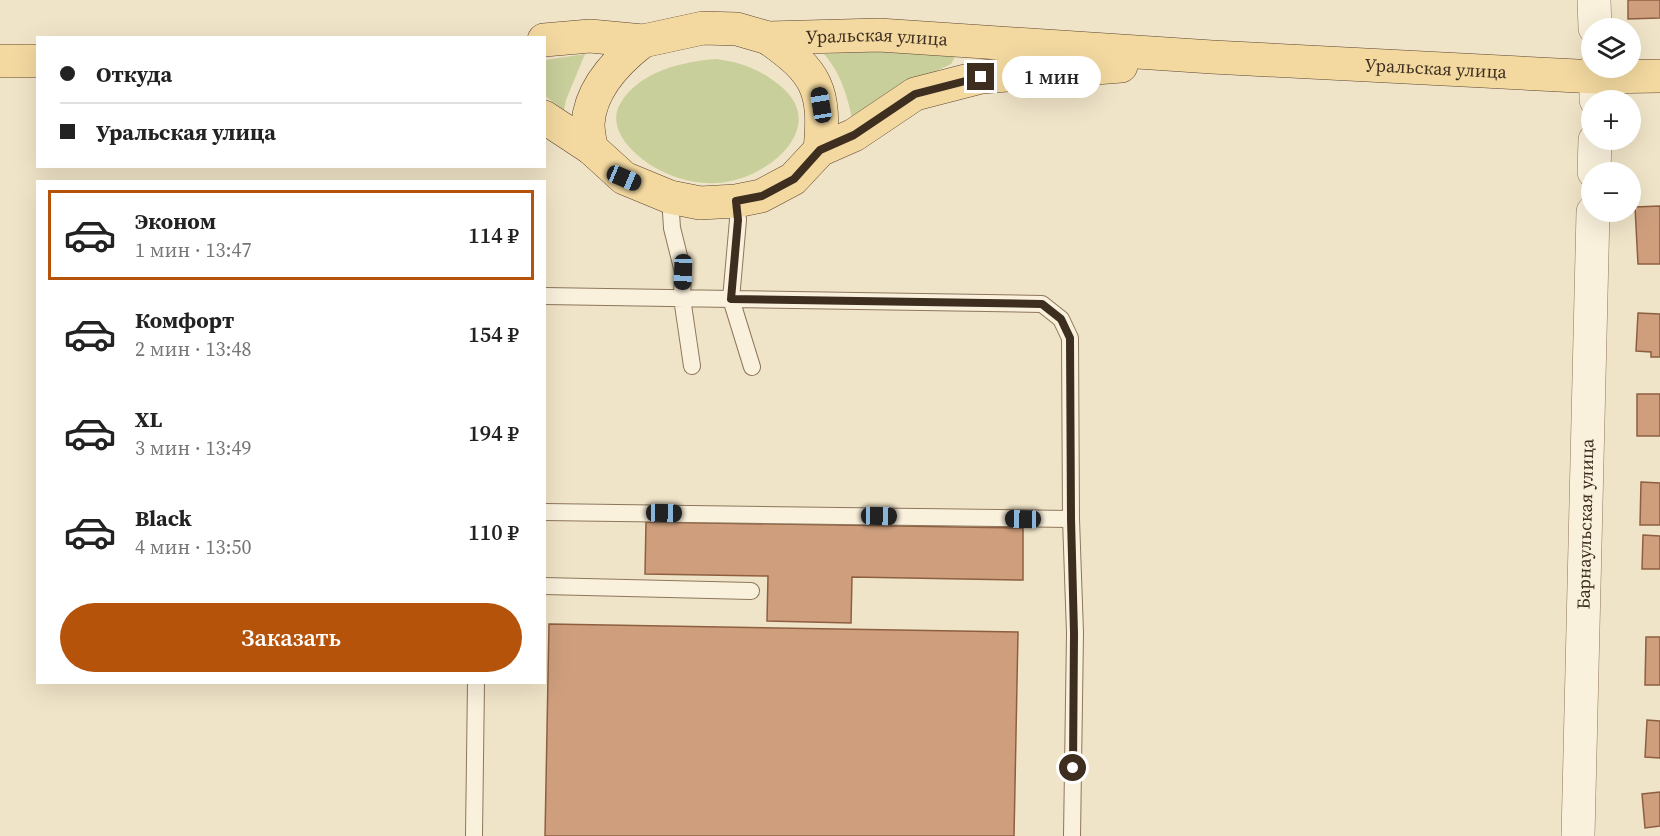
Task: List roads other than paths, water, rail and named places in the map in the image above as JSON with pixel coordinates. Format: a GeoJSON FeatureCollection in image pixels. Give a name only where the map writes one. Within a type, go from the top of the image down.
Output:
{"type":"FeatureCollection","features":[{"type":"Feature","properties":{"kind":"main road","name":"Уральская улица"},"geometry":{"type":"LineString","coordinates":[[546,40],[590,36],[643,40],[703,28],[737,29],[768,38],[879,35],[1596,82],[1660,76]]}},
{"type":"Feature","properties":{"kind":"main road"},"geometry":{"type":"LineString","coordinates":[[768,38],[804,68],[819,91],[823,118],[820,150]]}},
{"type":"Feature","properties":{"kind":"main road"},"geometry":{"type":"LineString","coordinates":[[591,148],[588,123],[597,91],[626,54],[643,40]]}},
{"type":"Feature","properties":{"kind":"main road","name":"Уральская улица"},"geometry":{"type":"LineString","coordinates":[[546,118],[591,148],[624,178],[670,197],[700,203],[736,201],[762,196],[794,179],[820,150],[854,135],[915,94],[981,77],[1032,75],[1212,57]]}},
{"type":"Feature","properties":{"kind":"main road"},"geometry":{"type":"LineString","coordinates":[[0,61],[36,61]]}},
{"type":"Feature","properties":{"kind":"street"},"geometry":{"type":"LineString","coordinates":[[1594,0],[1595,18]]}},
{"type":"Feature","properties":{"kind":"street","name":"Барнаульская улица"},"geometry":{"type":"LineString","coordinates":[[1578,836],[1593,222]]}},
{"type":"Feature","properties":{"kind":"lane"},"geometry":{"type":"LineString","coordinates":[[670,197],[672,228],[683,272],[682,298],[692,366]]}},
{"type":"Feature","properties":{"kind":"lane"},"geometry":{"type":"LineString","coordinates":[[736,201],[738,220],[731,299],[752,367]]}},
{"type":"Feature","properties":{"kind":"lane"},"geometry":{"type":"LineString","coordinates":[[546,296],[1042,304],[1061,319],[1070,338],[1074,633],[1072,836]]}},
{"type":"Feature","properties":{"kind":"lane"},"geometry":{"type":"LineString","coordinates":[[546,512],[1071,519]]}},
{"type":"Feature","properties":{"kind":"lane"},"geometry":{"type":"LineString","coordinates":[[546,586],[751,591]]}},
{"type":"Feature","properties":{"kind":"lane"},"geometry":{"type":"LineString","coordinates":[[474,836],[476,684]]}}]}
